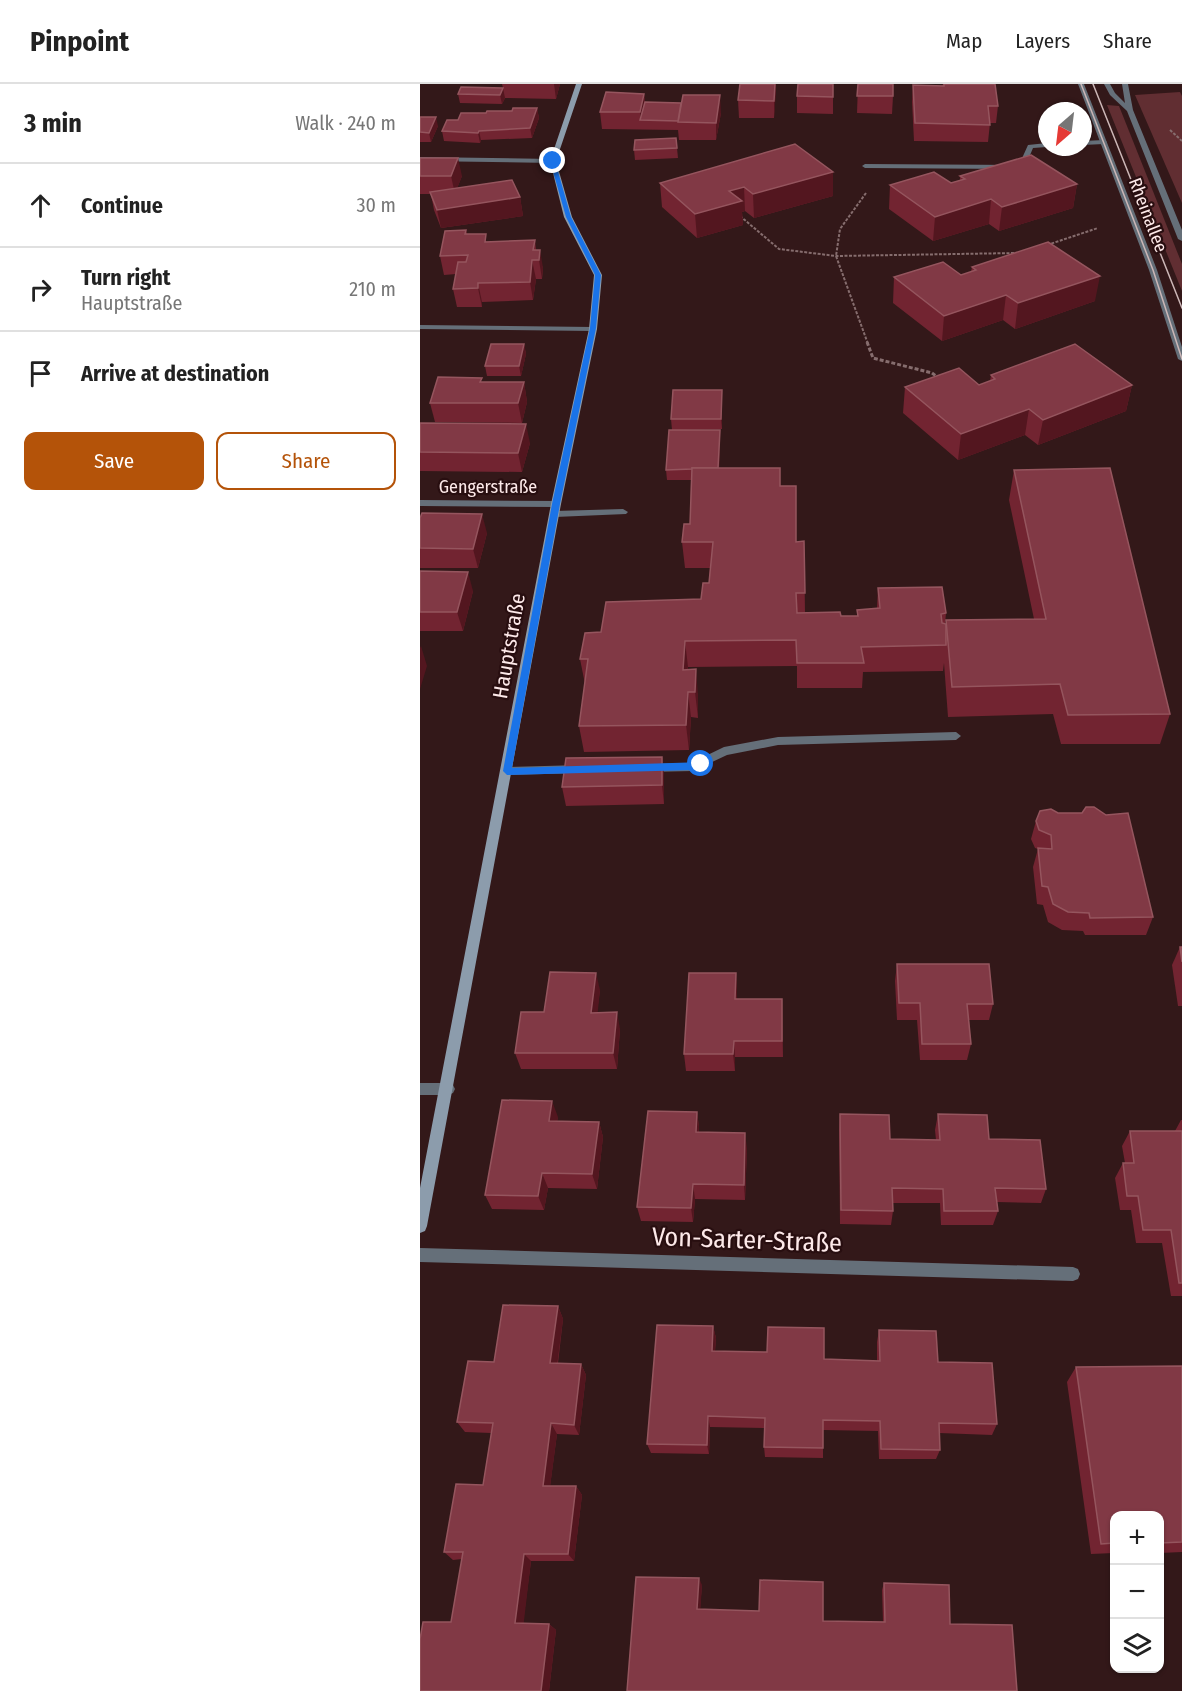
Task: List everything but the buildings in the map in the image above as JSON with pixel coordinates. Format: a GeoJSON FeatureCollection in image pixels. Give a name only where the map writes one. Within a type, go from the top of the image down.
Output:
{"type":"FeatureCollection","features":[{"type":"Feature","properties":{"kind":"main road"},"geometry":{"type":"LineString","coordinates":[[553,161],[579,84]]}},
{"type":"Feature","properties":{"kind":"main road","name":"Hauptstraße"},"geometry":{"type":"LineString","coordinates":[[420,1226],[448,1089],[555,509],[593,328],[598,275],[568,217],[553,161]]}},
{"type":"Feature","properties":{"kind":"street","name":"Rheinallee"},"geometry":{"type":"LineString","coordinates":[[1081,84],[1153,270],[1182,359]]}},
{"type":"Feature","properties":{"kind":"street"},"geometry":{"type":"LineString","coordinates":[[1107,84],[1112,94],[1130,111]]}},
{"type":"Feature","properties":{"kind":"street"},"geometry":{"type":"LineString","coordinates":[[1125,84],[1130,111]]}},
{"type":"Feature","properties":{"kind":"street","name":"Rheinallee"},"geometry":{"type":"LineString","coordinates":[[1130,111],[1182,238]]}},
{"type":"Feature","properties":{"kind":"street"},"geometry":{"type":"LineString","coordinates":[[1092,143],[1104,142]]}},
{"type":"Feature","properties":{"kind":"street"},"geometry":{"type":"LineString","coordinates":[[866,166],[1022,167],[1030,146],[1038,146]]}},
{"type":"Feature","properties":{"kind":"street"},"geometry":{"type":"LineString","coordinates":[[420,159],[553,161]]}},
{"type":"Feature","properties":{"kind":"street"},"geometry":{"type":"LineString","coordinates":[[420,327],[593,328]]}},
{"type":"Feature","properties":{"kind":"street","name":"Gengerstraße"},"geometry":{"type":"LineString","coordinates":[[420,503],[623,512]]}},
{"type":"Feature","properties":{"kind":"street"},"geometry":{"type":"LineString","coordinates":[[633,768],[693,767],[724,751],[778,741],[956,736]]}},
{"type":"Feature","properties":{"kind":"street"},"geometry":{"type":"LineString","coordinates":[[507,771],[598,769]]}},
{"type":"Feature","properties":{"kind":"street"},"geometry":{"type":"LineString","coordinates":[[420,1089],[448,1089]]}},
{"type":"Feature","properties":{"kind":"street","name":"Von-Sarter-Straße"},"geometry":{"type":"LineString","coordinates":[[420,1255],[1073,1274]]}},
{"type":"Feature","properties":{"kind":"path"},"geometry":{"type":"LineString","coordinates":[[887,166],[840,229],[836,256],[873,358],[932,373],[949,385]]}},
{"type":"Feature","properties":{"kind":"path"},"geometry":{"type":"LineString","coordinates":[[738,213],[778,249],[836,256],[1024,253]]}},
{"type":"Feature","properties":{"kind":"path"},"geometry":{"type":"LineString","coordinates":[[1045,246],[1098,228]]}},
{"type":"Feature","properties":{"kind":"shaded area"},"geometry":{"type":"Polygon","coordinates":[[[1180,92],[1182,96],[1182,203],[1135,95],[1180,92]]]}},
{"type":"Feature","properties":{"kind":"shaded area"},"geometry":{"type":"Polygon","coordinates":[[[1107,105],[1119,106],[1182,264],[1182,291],[1107,105]]]}},
{"type":"Feature","properties":{"kind":"tram line"},"geometry":{"type":"LineString","coordinates":[[1081,84],[1153,270],[1182,359]]}},
{"type":"Feature","properties":{"kind":"tram line"},"geometry":{"type":"LineString","coordinates":[[1093,84],[1182,308]]}},
{"type":"Feature","properties":{"kind":"route"},"geometry":{"type":"LineString","coordinates":[[553,161],[568,217],[598,275],[593,328],[556,504],[507,771],[693,767],[701,764]]}}]}
